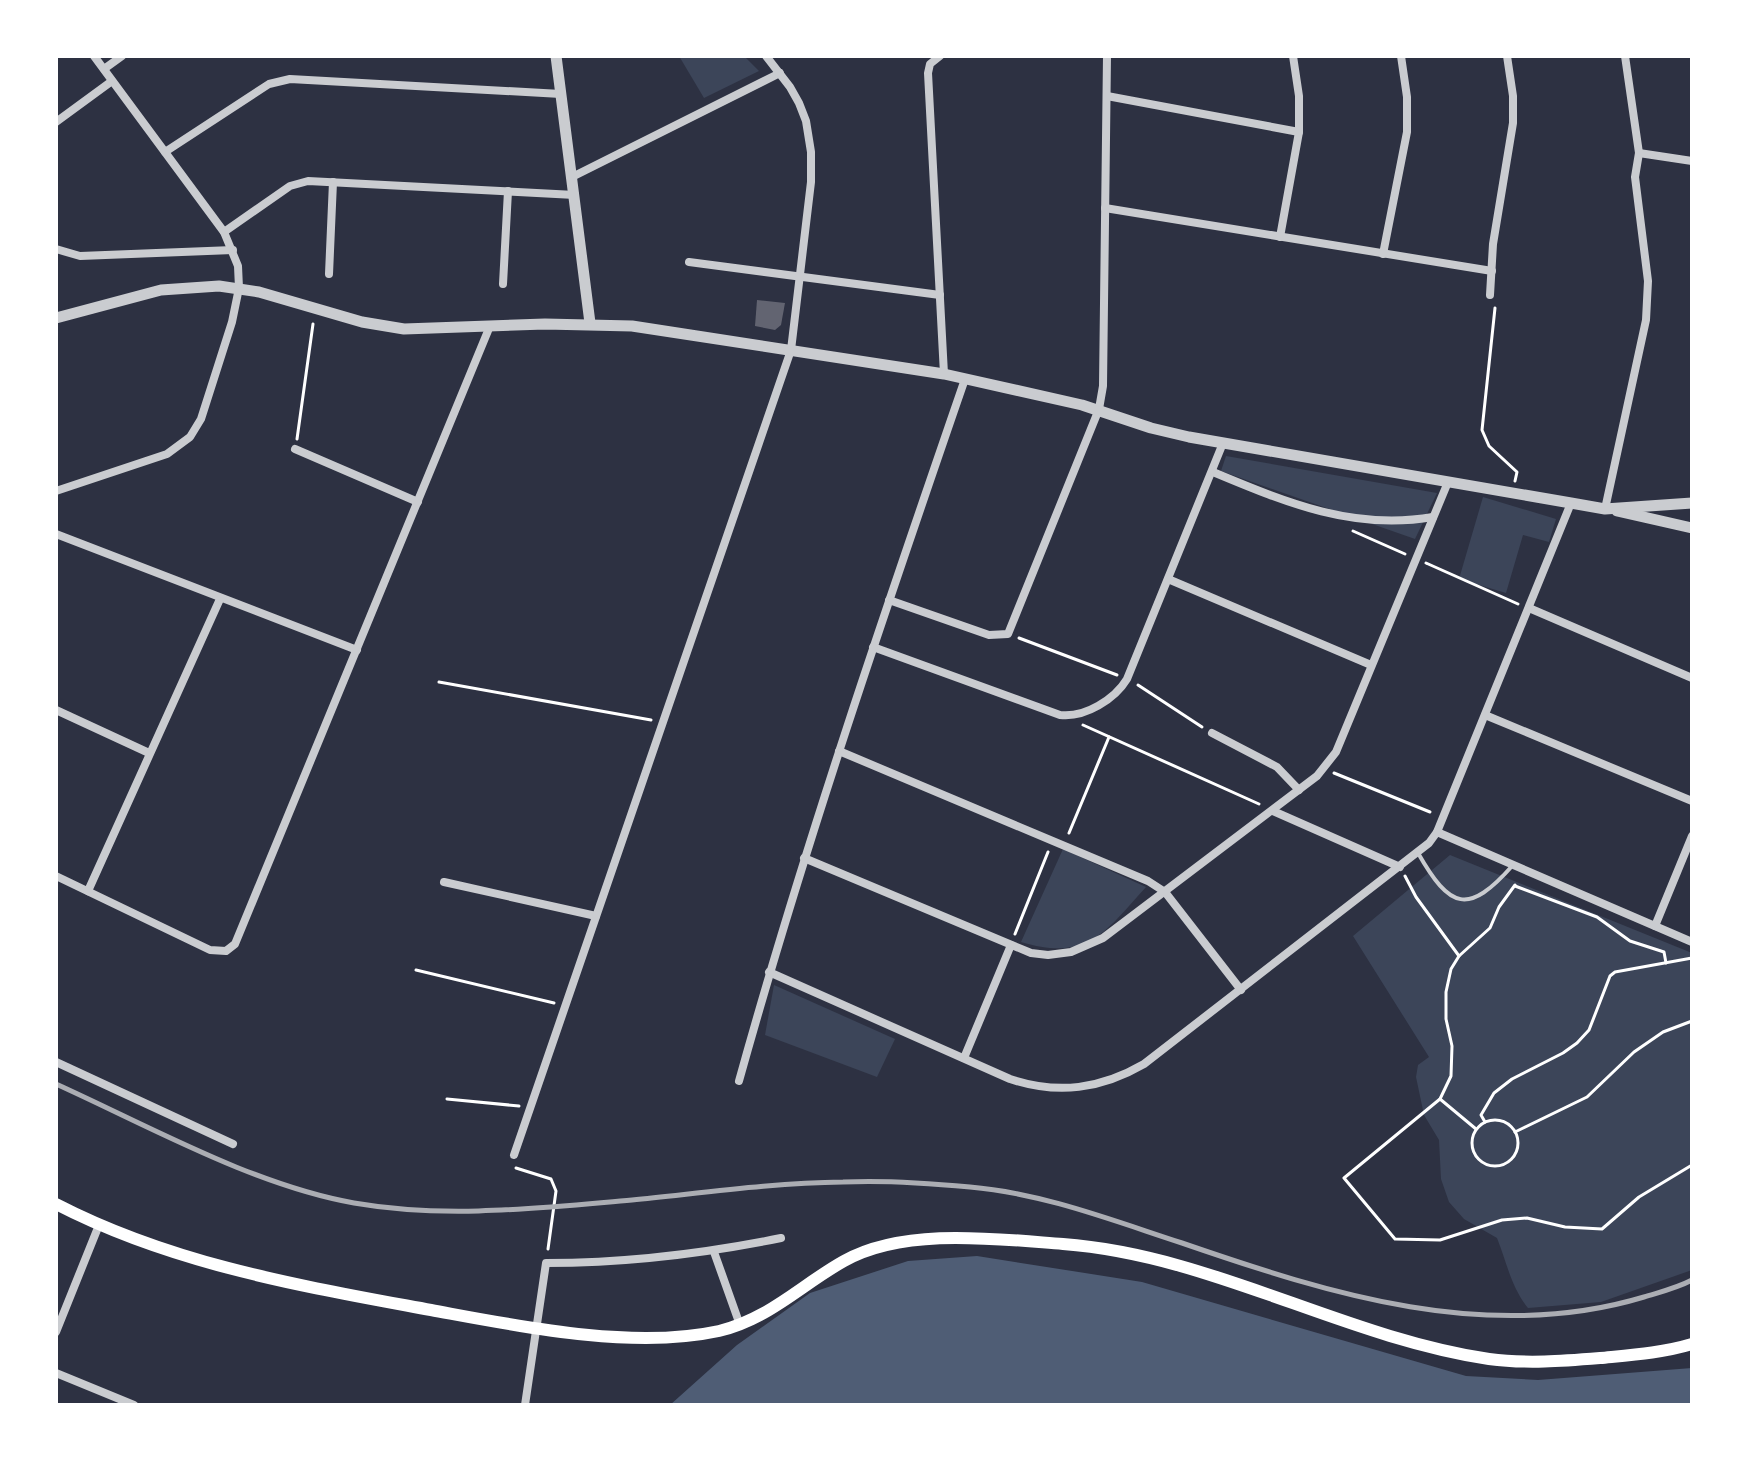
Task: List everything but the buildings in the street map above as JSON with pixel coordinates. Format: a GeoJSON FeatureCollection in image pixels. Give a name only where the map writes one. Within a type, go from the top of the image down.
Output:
{"type":"FeatureCollection","features":[{"type":"Feature","properties":{"kind":"main road"},"geometry":{"type":"LineString","coordinates":[[56,1204],[99,1225],[166,1251],[252,1276],[536,1328],[601,1335],[659,1337],[700,1334],[740,1325],[769,1312],[859,1254],[919,1240],[992,1240],[1099,1247],[1155,1258],[1405,1340],[1492,1359],[1556,1361],[1643,1354],[1692,1344]]}},
{"type":"Feature","properties":{"kind":"street"},"geometry":{"type":"LineString","coordinates":[[56,491],[167,454],[190,437],[201,419],[238,304],[238,266],[224,232],[94,56]]}},
{"type":"Feature","properties":{"kind":"street"},"geometry":{"type":"LineString","coordinates":[[104,69],[122,56]]}},
{"type":"Feature","properties":{"kind":"street"},"geometry":{"type":"LineString","coordinates":[[556,56],[590,323]]}},
{"type":"Feature","properties":{"kind":"street"},"geometry":{"type":"LineString","coordinates":[[514,1155],[791,350],[811,182],[811,152],[799,103],[766,56]]}},
{"type":"Feature","properties":{"kind":"street"},"geometry":{"type":"LineString","coordinates":[[940,56],[930,64],[928,73],[944,374]]}},
{"type":"Feature","properties":{"kind":"street"},"geometry":{"type":"LineString","coordinates":[[889,600],[989,635],[1008,634],[1099,409],[1103,386],[1107,56]]}},
{"type":"Feature","properties":{"kind":"street"},"geometry":{"type":"LineString","coordinates":[[1280,237],[1299,132],[1299,96],[1293,56]]}},
{"type":"Feature","properties":{"kind":"street"},"geometry":{"type":"LineString","coordinates":[[1383,254],[1407,132],[1407,97],[1401,56]]}},
{"type":"Feature","properties":{"kind":"street"},"geometry":{"type":"LineString","coordinates":[[1490,295],[1496,222],[1513,123],[1513,96],[1507,56]]}},
{"type":"Feature","properties":{"kind":"street"},"geometry":{"type":"LineString","coordinates":[[1605,509],[1648,308],[1648,281],[1635,177],[1639,153],[1625,56]]}},
{"type":"Feature","properties":{"kind":"street"},"geometry":{"type":"LineString","coordinates":[[572,177],[780,73]]}},
{"type":"Feature","properties":{"kind":"street"},"geometry":{"type":"LineString","coordinates":[[165,152],[269,84],[290,79],[561,94]]}},
{"type":"Feature","properties":{"kind":"street"},"geometry":{"type":"LineString","coordinates":[[56,122],[112,81]]}},
{"type":"Feature","properties":{"kind":"street"},"geometry":{"type":"LineString","coordinates":[[1107,96],[1299,132]]}},
{"type":"Feature","properties":{"kind":"street"},"geometry":{"type":"LineString","coordinates":[[1639,153],[1692,161]]}},
{"type":"Feature","properties":{"kind":"street"},"geometry":{"type":"LineString","coordinates":[[224,232],[290,186],[308,181],[575,195]]}},
{"type":"Feature","properties":{"kind":"street"},"geometry":{"type":"LineString","coordinates":[[329,274],[333,182]]}},
{"type":"Feature","properties":{"kind":"street"},"geometry":{"type":"LineString","coordinates":[[503,284],[508,191]]}},
{"type":"Feature","properties":{"kind":"street"},"geometry":{"type":"LineString","coordinates":[[1105,208],[1492,271]]}},
{"type":"Feature","properties":{"kind":"street"},"geometry":{"type":"LineString","coordinates":[[56,249],[80,256],[233,250]]}},
{"type":"Feature","properties":{"kind":"street"},"geometry":{"type":"LineString","coordinates":[[689,262],[940,295]]}},
{"type":"Feature","properties":{"kind":"street"},"geometry":{"type":"LineString","coordinates":[[56,318],[161,290],[199,286],[239,288],[362,322],[404,329],[590,323],[655,329],[944,374],[1099,409],[1151,428],[1223,443],[1605,509],[1692,528]]}},
{"type":"Feature","properties":{"kind":"street"},"geometry":{"type":"LineString","coordinates":[[56,876],[210,950],[226,951],[238,940],[490,326]]}},
{"type":"Feature","properties":{"kind":"street"},"geometry":{"type":"LineString","coordinates":[[739,1081],[804,858],[965,379]]}},
{"type":"Feature","properties":{"kind":"street"},"geometry":{"type":"LineString","coordinates":[[873,647],[1060,715],[1072,716],[1086,711],[1120,690],[1223,443]]}},
{"type":"Feature","properties":{"kind":"street"},"geometry":{"type":"LineString","coordinates":[[295,449],[418,502]]}},
{"type":"Feature","properties":{"kind":"street"},"geometry":{"type":"LineString","coordinates":[[1213,472],[1296,506],[1319,512],[1385,522],[1433,517]]}},
{"type":"Feature","properties":{"kind":"street"},"geometry":{"type":"LineString","coordinates":[[804,858],[1031,953],[1048,955],[1085,948],[1113,931],[1324,769],[1336,752],[1448,482]]}},
{"type":"Feature","properties":{"kind":"street"},"geometry":{"type":"LineString","coordinates":[[769,972],[1010,1079],[1037,1087],[1068,1089],[1103,1083],[1144,1064],[1418,853],[1437,832],[1571,503]]}},
{"type":"Feature","properties":{"kind":"street"},"geometry":{"type":"LineString","coordinates":[[1605,509],[1692,503]]}},
{"type":"Feature","properties":{"kind":"street"},"geometry":{"type":"LineString","coordinates":[[56,534],[357,650]]}},
{"type":"Feature","properties":{"kind":"street"},"geometry":{"type":"LineString","coordinates":[[1168,579],[1371,665]]}},
{"type":"Feature","properties":{"kind":"street"},"geometry":{"type":"LineString","coordinates":[[88,891],[220,599]]}},
{"type":"Feature","properties":{"kind":"street"},"geometry":{"type":"LineString","coordinates":[[1529,608],[1692,678]]}},
{"type":"Feature","properties":{"kind":"street"},"geometry":{"type":"LineString","coordinates":[[56,710],[149,753]]}},
{"type":"Feature","properties":{"kind":"street"},"geometry":{"type":"LineString","coordinates":[[1485,715],[1692,801]]}},
{"type":"Feature","properties":{"kind":"street"},"geometry":{"type":"LineString","coordinates":[[1212,733],[1277,767],[1299,790]]}},
{"type":"Feature","properties":{"kind":"street"},"geometry":{"type":"LineString","coordinates":[[839,751],[1148,881],[1165,892],[1241,990]]}},
{"type":"Feature","properties":{"kind":"street"},"geometry":{"type":"LineString","coordinates":[[1273,811],[1400,867]]}},
{"type":"Feature","properties":{"kind":"street"},"geometry":{"type":"LineString","coordinates":[[1437,832],[1692,942]]}},
{"type":"Feature","properties":{"kind":"street"},"geometry":{"type":"LineString","coordinates":[[1655,926],[1692,836]]}},
{"type":"Feature","properties":{"kind":"street"},"geometry":{"type":"LineString","coordinates":[[444,882],[596,916]]}},
{"type":"Feature","properties":{"kind":"street"},"geometry":{"type":"LineString","coordinates":[[964,1058],[1011,945]]}},
{"type":"Feature","properties":{"kind":"street"},"geometry":{"type":"LineString","coordinates":[[56,1062],[233,1144]]}},
{"type":"Feature","properties":{"kind":"street"},"geometry":{"type":"LineString","coordinates":[[56,1332],[99,1225]]}},
{"type":"Feature","properties":{"kind":"street"},"geometry":{"type":"LineString","coordinates":[[525,1405],[546,1263],[637,1261],[714,1252],[781,1238]]}},
{"type":"Feature","properties":{"kind":"street"},"geometry":{"type":"LineString","coordinates":[[714,1252],[740,1325]]}},
{"type":"Feature","properties":{"kind":"street"},"geometry":{"type":"LineString","coordinates":[[56,1373],[134,1405]]}},
{"type":"Feature","properties":{"kind":"lane"},"geometry":{"type":"LineString","coordinates":[[1418,853],[1436,884],[1446,893],[1464,899],[1487,892],[1513,865]]}},
{"type":"Feature","properties":{"kind":"path"},"geometry":{"type":"LineString","coordinates":[[1490,295],[1495,307],[1482,430],[1486,441],[1517,472],[1512,493]]}},
{"type":"Feature","properties":{"kind":"path"},"geometry":{"type":"LineString","coordinates":[[295,449],[315,308]]}},
{"type":"Feature","properties":{"kind":"path"},"geometry":{"type":"LineString","coordinates":[[439,682],[663,722]]}},
{"type":"Feature","properties":{"kind":"path"},"geometry":{"type":"LineString","coordinates":[[1072,716],[1079,723],[1273,811]]}},
{"type":"Feature","properties":{"kind":"path"},"geometry":{"type":"LineString","coordinates":[[1065,844],[1109,737]]}},
{"type":"Feature","properties":{"kind":"path"},"geometry":{"type":"LineString","coordinates":[[1324,769],[1430,812]]}},
{"type":"Feature","properties":{"kind":"path"},"geometry":{"type":"LineString","coordinates":[[1011,945],[1053,840]]}},
{"type":"Feature","properties":{"kind":"path"},"geometry":{"type":"LineString","coordinates":[[1400,867],[1416,897],[1459,956]]}},
{"type":"Feature","properties":{"kind":"path"},"geometry":{"type":"LineString","coordinates":[[1523,869],[1490,928],[1459,956],[1451,969],[1446,992],[1446,1019],[1452,1046],[1451,1076],[1440,1099],[1344,1178],[1395,1239],[1440,1240],[1502,1220],[1527,1218],[1565,1227],[1602,1229],[1639,1197],[1692,1165]]}},
{"type":"Feature","properties":{"kind":"path"},"geometry":{"type":"LineString","coordinates":[[1515,886],[1597,917],[1630,941],[1664,952],[1666,963]]}},
{"type":"Feature","properties":{"kind":"path"},"geometry":{"type":"LineString","coordinates":[[1485,1122],[1481,1115],[1494,1093],[1512,1079],[1563,1053],[1589,1030],[1610,976],[1615,972],[1692,958]]}},
{"type":"Feature","properties":{"kind":"path"},"geometry":{"type":"LineString","coordinates":[[416,970],[566,1005]]}},
{"type":"Feature","properties":{"kind":"path"},"geometry":{"type":"LineString","coordinates":[[1515,1132],[1587,1097],[1634,1052],[1663,1032],[1692,1021]]}},
{"type":"Feature","properties":{"kind":"path"},"geometry":{"type":"LineString","coordinates":[[447,1099],[531,1107]]}},
{"type":"Feature","properties":{"kind":"path"},"geometry":{"type":"LineString","coordinates":[[1440,1099],[1476,1129]]}},
{"type":"Feature","properties":{"kind":"path"},"geometry":{"type":"LineString","coordinates":[[1500,1120],[1515,1132],[1518,1148],[1506,1163],[1490,1166],[1476,1157],[1472,1137],[1485,1122],[1500,1120]]}},
{"type":"Feature","properties":{"kind":"path"},"geometry":{"type":"LineString","coordinates":[[514,1155],[512,1166],[551,1179],[556,1191],[546,1263]]}},
{"type":"Feature","properties":{"kind":"shaded area"},"geometry":{"type":"Polygon","coordinates":[[[679,56],[744,56],[759,71],[704,98],[679,56]]]}},
{"type":"Feature","properties":{"kind":"shaded area"},"geometry":{"type":"Polygon","coordinates":[[[1226,456],[1437,493],[1415,539],[1221,471],[1226,456]]]}},
{"type":"Feature","properties":{"kind":"shaded area"},"geometry":{"type":"Polygon","coordinates":[[[1483,497],[1556,519],[1549,542],[1523,535],[1506,593],[1459,579],[1483,497]]]}},
{"type":"Feature","properties":{"kind":"shaded area"},"geometry":{"type":"Polygon","coordinates":[[[1063,849],[1146,887],[1119,917],[1093,939],[1063,948],[1021,942],[1063,849]]]}},
{"type":"Feature","properties":{"kind":"shaded area"},"geometry":{"type":"Polygon","coordinates":[[[1450,855],[1692,953],[1692,1270],[1601,1302],[1528,1308],[1513,1283],[1497,1238],[1464,1219],[1449,1202],[1441,1179],[1439,1140],[1424,1115],[1416,1077],[1418,1065],[1429,1057],[1353,936],[1450,855]]]}},
{"type":"Feature","properties":{"kind":"shaded area"},"geometry":{"type":"Polygon","coordinates":[[[774,985],[895,1039],[877,1077],[765,1035],[774,985]]]}},
{"type":"Feature","properties":{"kind":"shaded area"},"geometry":{"type":"Polygon","coordinates":[[[977,1256],[1142,1282],[1466,1376],[1538,1380],[1692,1368],[1692,1405],[670,1405],[737,1345],[810,1293],[908,1261],[977,1256]]]}},
{"type":"Feature","properties":{"kind":"railway"},"geometry":{"type":"LineString","coordinates":[[56,1084],[240,1169],[316,1194],[389,1208],[458,1211],[527,1209],[790,1184],[906,1182],[1024,1195],[1104,1217],[1295,1280],[1410,1307],[1468,1314],[1527,1316],[1585,1310],[1644,1297],[1692,1280]]}}]}
